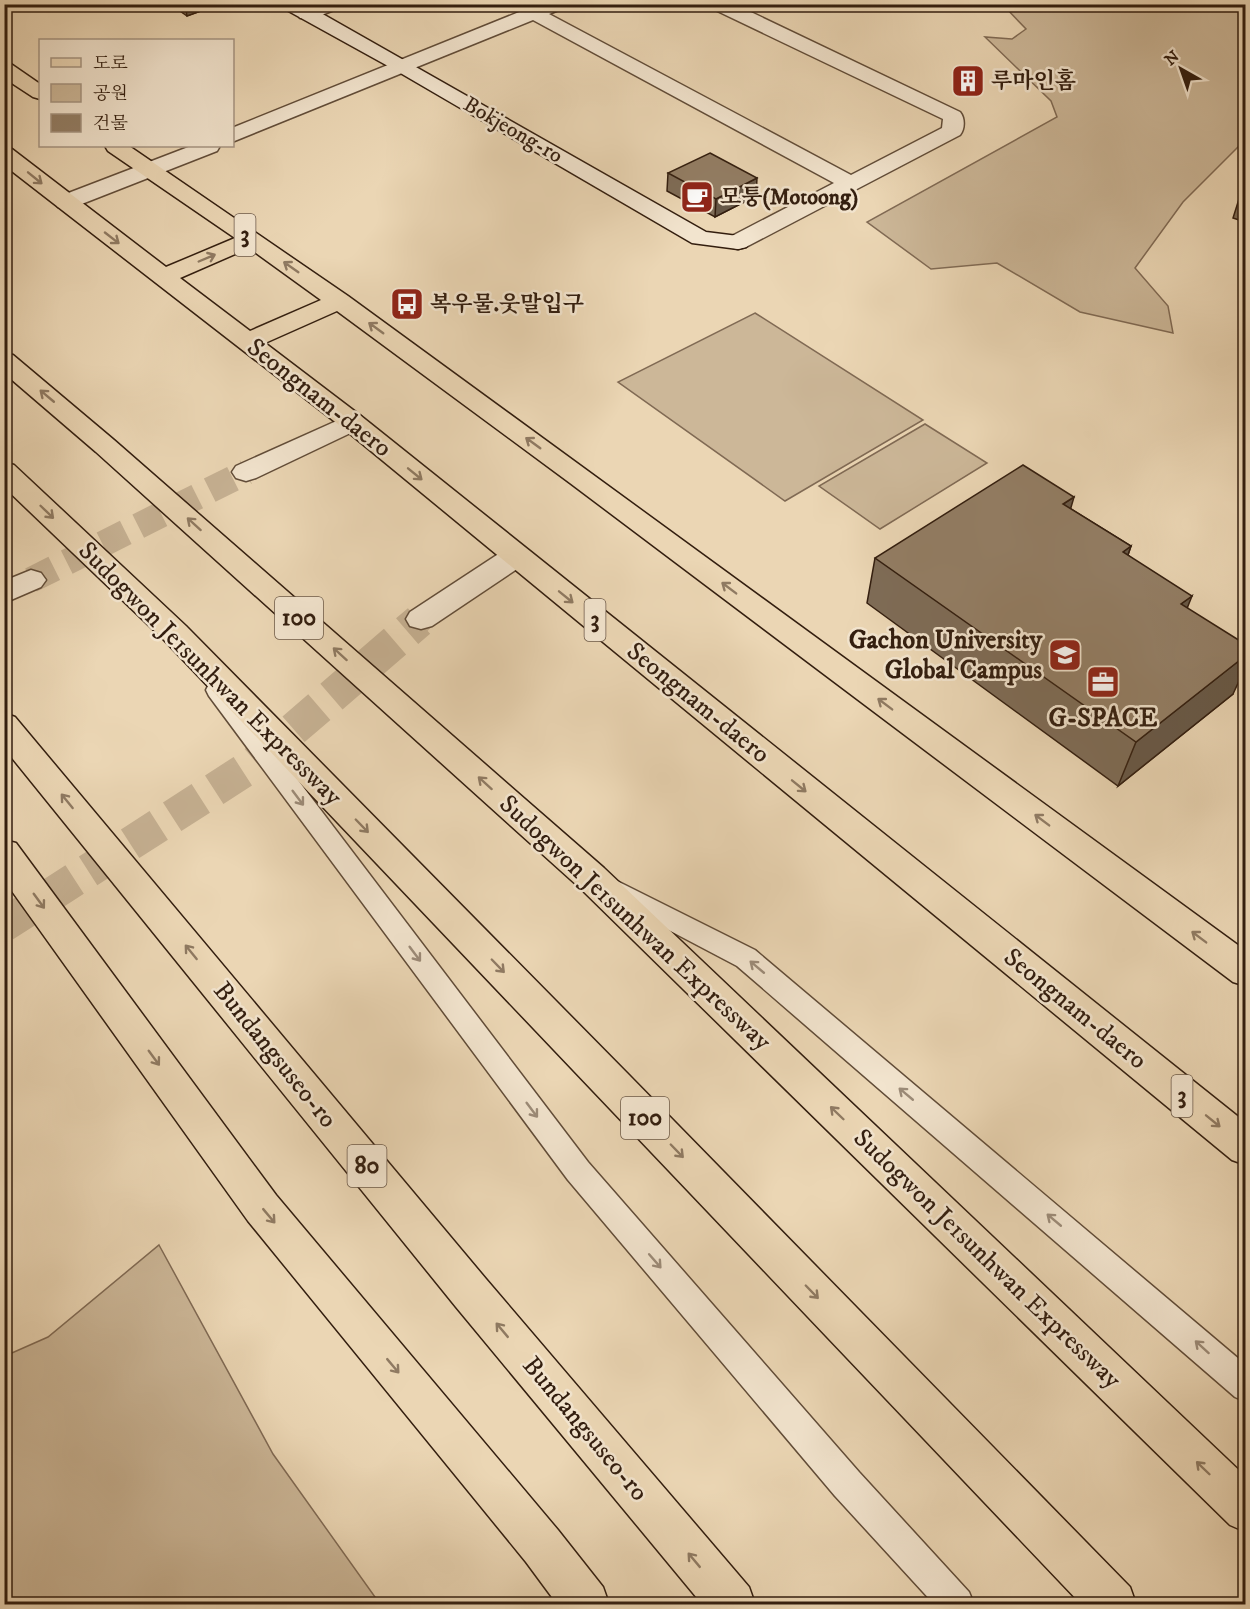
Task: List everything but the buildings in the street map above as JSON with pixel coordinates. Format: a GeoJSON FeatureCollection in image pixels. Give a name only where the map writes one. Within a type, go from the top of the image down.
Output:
{"type":"FeatureCollection","features":[{"type":"Feature","properties":{"kind":"main road"},"geometry":{"type":"LineString","coordinates":[[4,68],[39,92]]}},
{"type":"Feature","properties":{"kind":"main road","name":"3"},"geometry":{"type":"LineString","coordinates":[[117,147],[339,301],[580,477],[1245,972]]}},
{"type":"Feature","properties":{"kind":"main road","name":"Seongnam-daero"},"geometry":{"type":"LineString","coordinates":[[4,154],[352,422],[1245,1147]]}},
{"type":"Feature","properties":{"kind":"main road"},"geometry":{"type":"LineString","coordinates":[[163,277],[252,239]]}},
{"type":"Feature","properties":{"kind":"main road"},"geometry":{"type":"LineString","coordinates":[[247,342],[339,301]]}},
{"type":"Feature","properties":{"kind":"main road","name":"Sudogwon Je1sunhwan Expressway"},"geometry":{"type":"LineString","coordinates":[[4,360],[105,446],[592,878],[1245,1509]]}},
{"type":"Feature","properties":{"kind":"main road","name":"Sudogwon Je1sunhwan Expressway"},"geometry":{"type":"LineString","coordinates":[[4,471],[174,633],[591,1062],[1113,1605]]}},
{"type":"Feature","properties":{"kind":"main road","name":"Bundangsuseo-ro"},"geometry":{"type":"LineString","coordinates":[[4,725],[471,1293],[732,1605]]}},
{"type":"Feature","properties":{"kind":"main road"},"geometry":{"type":"LineString","coordinates":[[4,853],[262,1208],[542,1546],[586,1605]]}},
{"type":"Feature","properties":{"kind":"street"},"geometry":{"type":"LineString","coordinates":[[298,9],[332,4]]}},
{"type":"Feature","properties":{"kind":"street"},"geometry":{"type":"LineString","coordinates":[[234,135],[556,4]]}},
{"type":"Feature","properties":{"kind":"street"},"geometry":{"type":"LineString","coordinates":[[533,13],[850,183],[953,131],[953,116],[718,4]]}},
{"type":"Feature","properties":{"kind":"street","name":"Bokjeong-ro"},"geometry":{"type":"LineString","coordinates":[[298,9],[404,67],[700,238],[738,242],[850,183]]}},
{"type":"Feature","properties":{"kind":"street"},"geometry":{"type":"LineString","coordinates":[[66,202],[207,147]]}},
{"type":"Feature","properties":{"kind":"street"},"geometry":{"type":"LineString","coordinates":[[246,472],[352,422]]}},
{"type":"Feature","properties":{"kind":"street"},"geometry":{"type":"LineString","coordinates":[[422,619],[516,556]]}},
{"type":"Feature","properties":{"kind":"street"},"geometry":{"type":"LineString","coordinates":[[4,593],[31,580]]}},
{"type":"Feature","properties":{"kind":"lane"},"geometry":{"type":"LineString","coordinates":[[174,633],[578,1171],[847,1484],[957,1605]]}},
{"type":"Feature","properties":{"kind":"lane"},"geometry":{"type":"LineString","coordinates":[[592,878],[746,957],[1190,1336],[1245,1386]]}},
{"type":"Feature","properties":{"kind":"green space"},"geometry":{"type":"Polygon","coordinates":[[[1245,5],[1245,140],[1183,202],[1135,268],[1168,306],[1173,333],[1080,312],[997,263],[931,269],[867,222],[1057,117],[1051,101],[985,37],[1012,39],[1026,29],[1004,6],[1245,5]]]}},
{"type":"Feature","properties":{"kind":"green space"},"geometry":{"type":"Polygon","coordinates":[[[755,313],[923,420],[785,501],[618,382],[755,313]]]}},
{"type":"Feature","properties":{"kind":"green space"},"geometry":{"type":"Polygon","coordinates":[[[925,424],[987,463],[880,529],[819,486],[925,424]]]}},
{"type":"Feature","properties":{"kind":"green space"},"geometry":{"type":"Polygon","coordinates":[[[159,1245],[273,1454],[380,1604],[5,1604],[5,1356],[48,1337],[159,1245]]]}},
{"type":"Feature","properties":{"kind":"tunnel"},"geometry":{"type":"LineString","coordinates":[[31,580],[246,472]]}},
{"type":"Feature","properties":{"kind":"tunnel"},"geometry":{"type":"LineString","coordinates":[[4,925],[251,766],[419,621]]}},
{"type":"Feature","properties":{"kind":"place","name":"루마인홈"},"geometry":{"type":"Point","coordinates":[968,81]}},
{"type":"Feature","properties":{"kind":"place","name":"모퉁(Motoong)"},"geometry":{"type":"Point","coordinates":[697,197]}},
{"type":"Feature","properties":{"kind":"place","name":"복우물.웃말입구"},"geometry":{"type":"Point","coordinates":[407,304]}},
{"type":"Feature","properties":{"kind":"place","name":"Gachon University Global Campus"},"geometry":{"type":"Point","coordinates":[1065,655]}},
{"type":"Feature","properties":{"kind":"place","name":"G-SPACE"},"geometry":{"type":"Point","coordinates":[1103,682]}}]}
